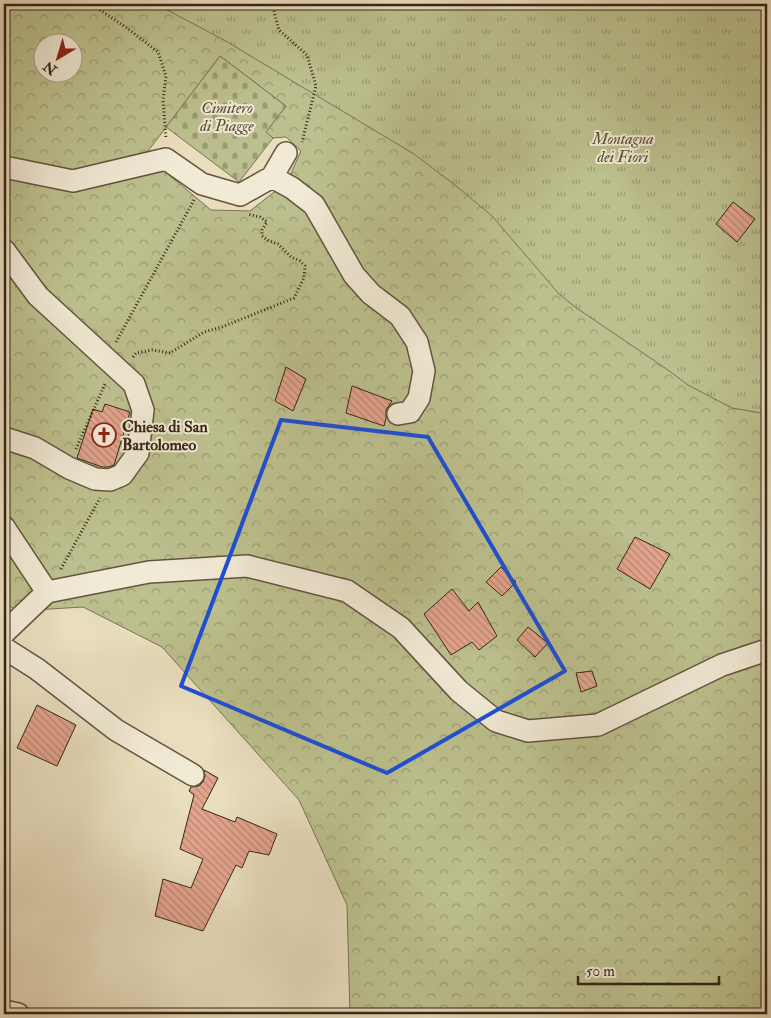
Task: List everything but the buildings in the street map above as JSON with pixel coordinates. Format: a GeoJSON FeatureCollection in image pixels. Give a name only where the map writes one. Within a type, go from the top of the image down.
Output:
{"type":"FeatureCollection","features":[{"type":"Feature","properties":{"kind":"street"},"geometry":{"type":"LineString","coordinates":[[4,167],[73,180],[166,159],[202,184],[240,195],[272,177],[286,153]]}},
{"type":"Feature","properties":{"kind":"street"},"geometry":{"type":"LineString","coordinates":[[272,177],[292,188],[314,205],[354,275],[371,294],[400,316],[417,342],[424,371],[419,398],[410,412],[398,414]]}},
{"type":"Feature","properties":{"kind":"street"},"geometry":{"type":"LineString","coordinates":[[4,250],[38,296],[134,384],[143,410],[138,453],[122,475],[110,480],[96,479],[69,468],[35,448],[4,438]]}},
{"type":"Feature","properties":{"kind":"street"},"geometry":{"type":"LineString","coordinates":[[4,527],[47,592]]}},
{"type":"Feature","properties":{"kind":"street"},"geometry":{"type":"LineString","coordinates":[[4,633],[47,592],[149,572],[247,566],[347,591],[401,628],[458,692],[496,721],[528,731],[598,725],[722,665],[767,650]]}},
{"type":"Feature","properties":{"kind":"street"},"geometry":{"type":"LineString","coordinates":[[4,648],[37,669],[116,730],[193,775]]}},
{"type":"Feature","properties":{"kind":"street"},"geometry":{"type":"LineString","coordinates":[[4,1011],[18,1014]]}},
{"type":"Feature","properties":{"kind":"path"},"geometry":{"type":"LineString","coordinates":[[90,4],[127,28],[158,52],[166,76],[163,100],[166,129],[166,159]]}},
{"type":"Feature","properties":{"kind":"path"},"geometry":{"type":"LineString","coordinates":[[272,4],[280,30],[307,55],[316,86],[303,140],[286,153]]}},
{"type":"Feature","properties":{"kind":"path"},"geometry":{"type":"LineString","coordinates":[[121,373],[111,350],[124,330],[202,184]]}},
{"type":"Feature","properties":{"kind":"path"},"geometry":{"type":"LineString","coordinates":[[69,468],[106,381],[121,373],[136,353],[152,350],[170,353],[188,340],[204,332],[294,298],[304,278],[305,266],[291,257],[278,244],[262,236],[262,230],[267,222],[260,216],[232,210],[235,194]]}},
{"type":"Feature","properties":{"kind":"path"},"geometry":{"type":"LineString","coordinates":[[47,592],[110,480]]}},
{"type":"Feature","properties":{"kind":"highlighted area"},"geometry":{"type":"Polygon","coordinates":[[[281,420],[428,437],[565,671],[387,773],[181,686],[281,420]]]}},
{"type":"Feature","properties":{"kind":"green space"},"geometry":{"type":"Polygon","coordinates":[[[4,4],[767,4],[767,1014],[350,1014],[347,905],[299,800],[162,647],[83,607],[17,611],[4,602],[4,4]],[[220,56],[145,155],[211,210],[250,211],[287,182],[301,151],[286,137],[273,138],[265,133],[286,106],[220,56]]]}},
{"type":"Feature","properties":{"kind":"green space","name":"Montagna dei Fiori"},"geometry":{"type":"Polygon","coordinates":[[[156,4],[767,4],[767,414],[732,408],[688,385],[559,294],[492,216],[414,154],[224,40],[156,4]]]}},
{"type":"Feature","properties":{"kind":"green space","name":"Cimitero di Piagge"},"geometry":{"type":"Polygon","coordinates":[[[220,56],[286,106],[266,132],[273,138],[239,182],[166,127],[220,56]]]}},
{"type":"Feature","properties":{"kind":"place","name":"Chiesa di San Bartolomeo"},"geometry":{"type":"Point","coordinates":[104,435]}}]}
